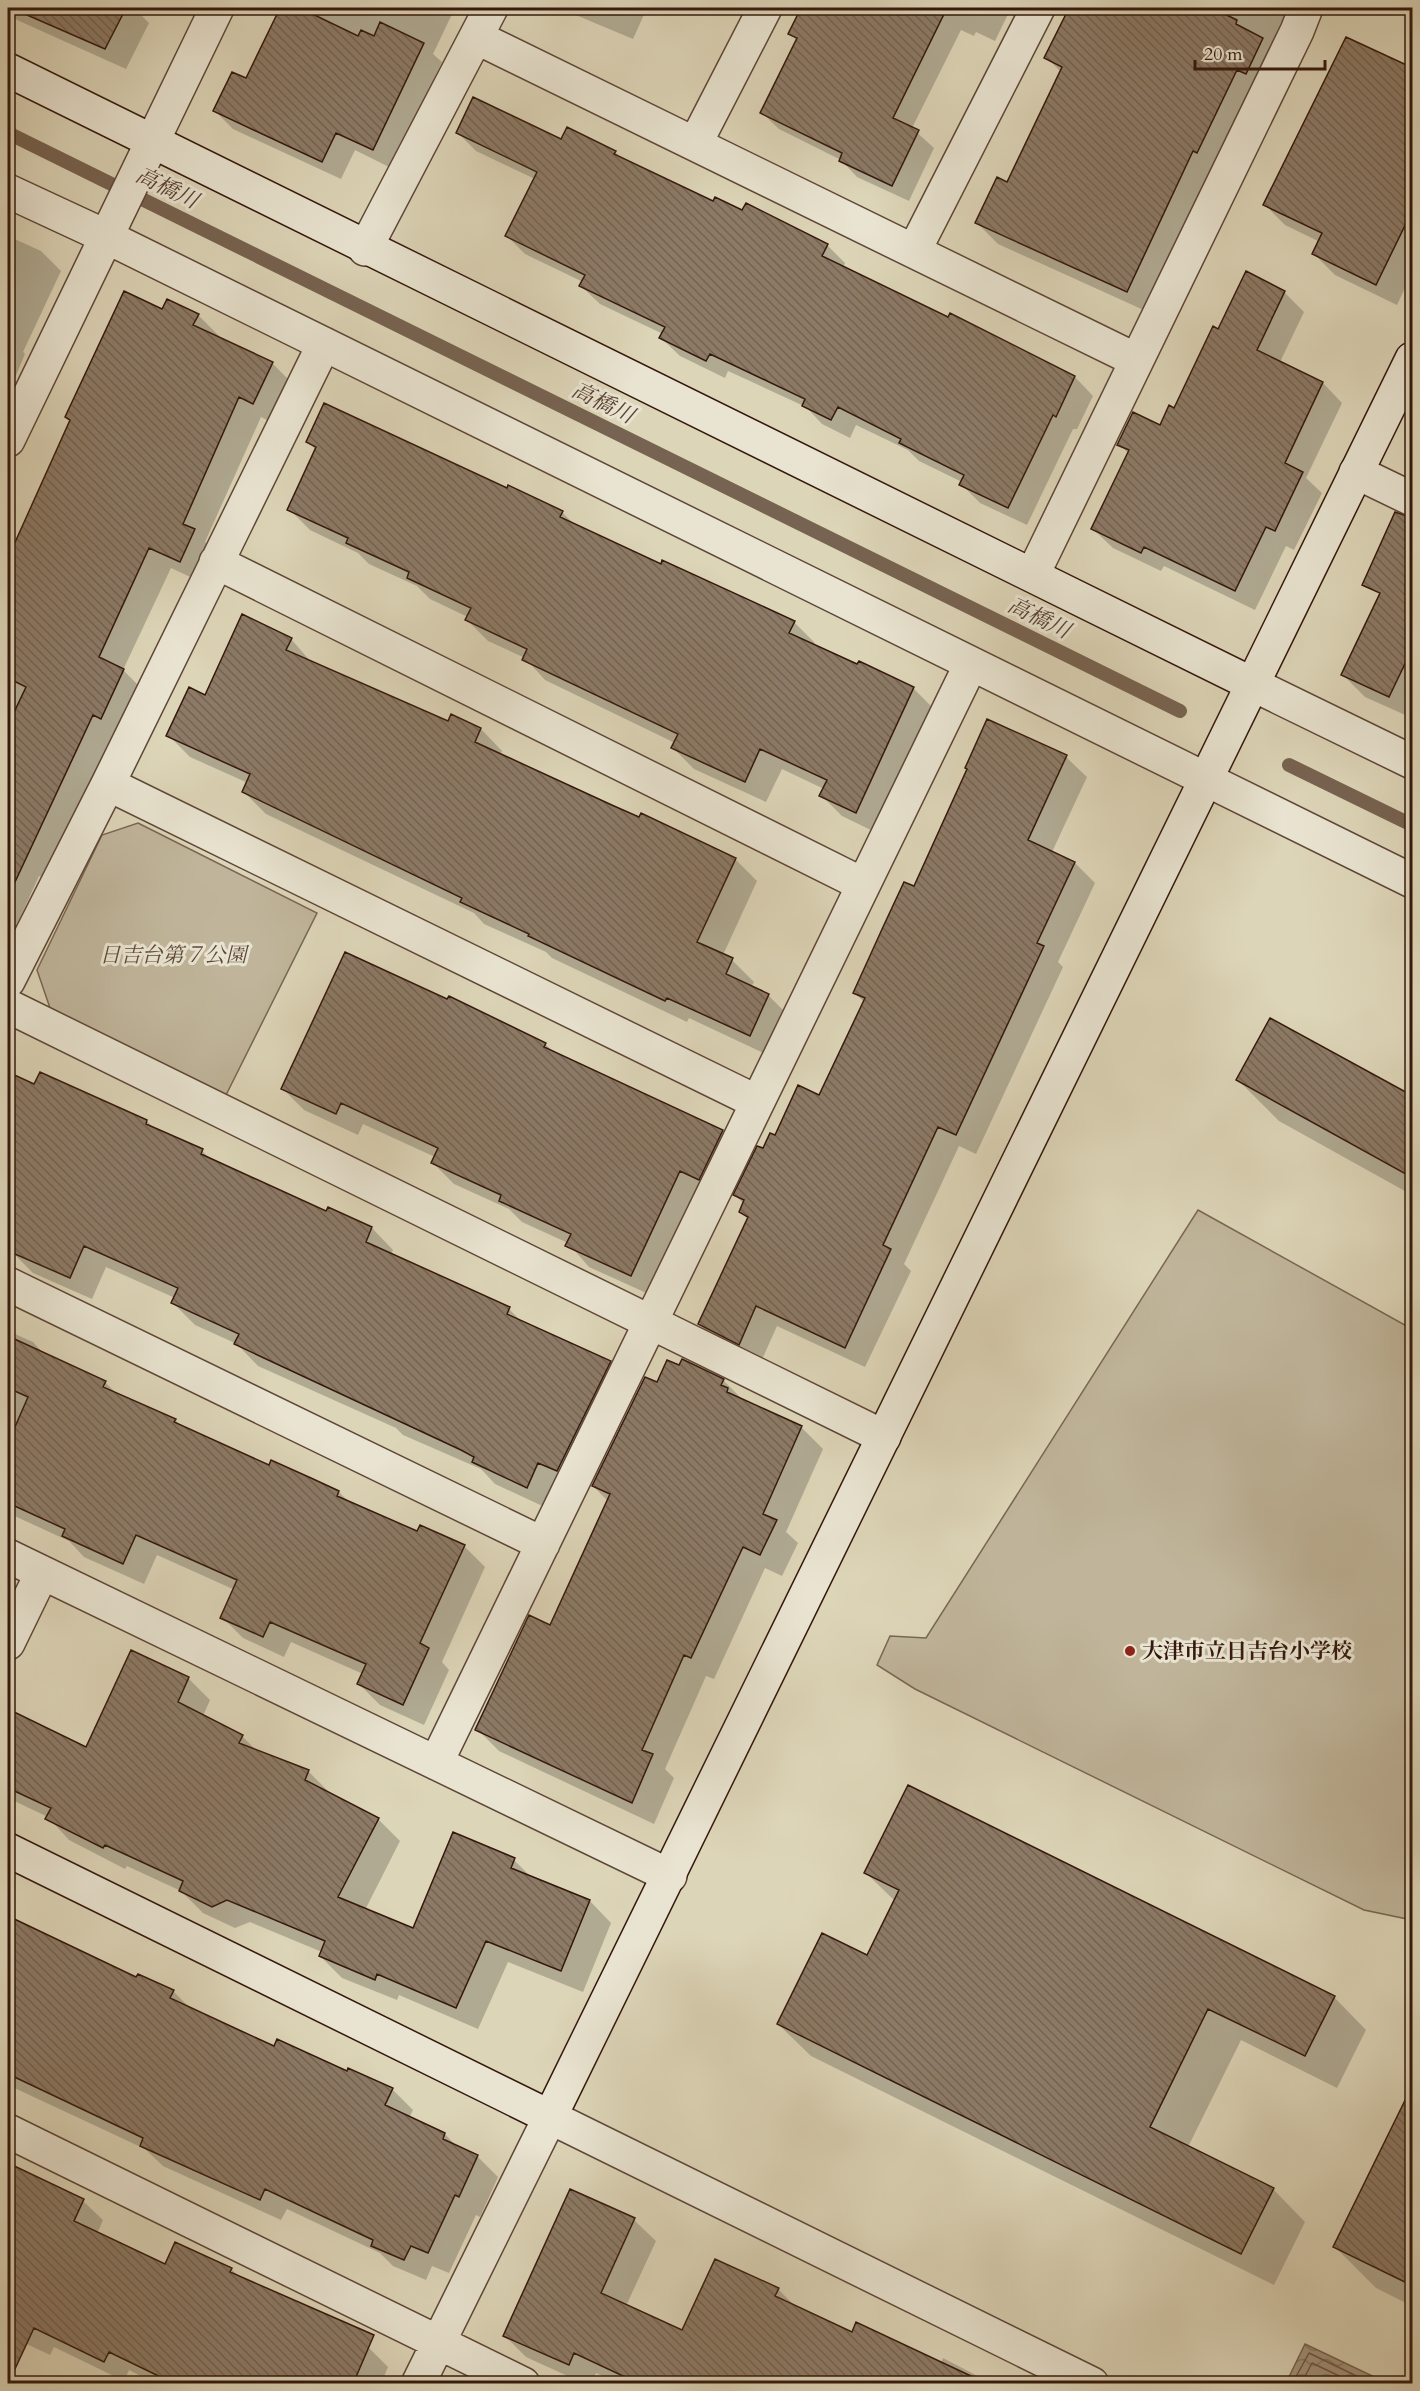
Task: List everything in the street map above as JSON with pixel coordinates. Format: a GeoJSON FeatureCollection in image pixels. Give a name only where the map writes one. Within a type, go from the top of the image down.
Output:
{"type":"FeatureCollection","features":[{"type":"Feature","properties":{"kind":"street"},"geometry":{"type":"LineString","coordinates":[[8,440],[217,8]]}},
{"type":"Feature","properties":{"kind":"street"},"geometry":{"type":"LineString","coordinates":[[366,249],[491,8]]}},
{"type":"Feature","properties":{"kind":"street"},"geometry":{"type":"LineString","coordinates":[[694,144],[765,8]]}},
{"type":"Feature","properties":{"kind":"street"},"geometry":{"type":"LineString","coordinates":[[914,251],[1038,8]]}},
{"type":"Feature","properties":{"kind":"street"},"geometry":{"type":"LineString","coordinates":[[1033,574],[1306,8]]}},
{"type":"Feature","properties":{"kind":"street"},"geometry":{"type":"LineString","coordinates":[[476,38],[1136,360]]}},
{"type":"Feature","properties":{"kind":"street"},"geometry":{"type":"LineString","coordinates":[[8,70],[153,140],[366,249],[1413,762]]}},
{"type":"Feature","properties":{"kind":"street"},"geometry":{"type":"LineString","coordinates":[[8,191],[114,224],[324,344],[1413,881]]}},
{"type":"Feature","properties":{"kind":"street"},"geometry":{"type":"LineString","coordinates":[[8,981],[108,784],[324,344]]}},
{"type":"Feature","properties":{"kind":"street"},"geometry":{"type":"LineString","coordinates":[[418,2384],[670,1876],[1413,359]]}},
{"type":"Feature","properties":{"kind":"street"},"geometry":{"type":"LineString","coordinates":[[1356,472],[1413,499]]}},
{"type":"Feature","properties":{"kind":"street"},"geometry":{"type":"LineString","coordinates":[[216,562],[862,884]]}},
{"type":"Feature","properties":{"kind":"street"},"geometry":{"type":"LineString","coordinates":[[436,1763],[970,664]]}},
{"type":"Feature","properties":{"kind":"street"},"geometry":{"type":"LineString","coordinates":[[108,784],[757,1102]]}},
{"type":"Feature","properties":{"kind":"street"},"geometry":{"type":"LineString","coordinates":[[8,1006],[884,1437]]}},
{"type":"Feature","properties":{"kind":"street"},"geometry":{"type":"LineString","coordinates":[[8,1284],[543,1544]]}},
{"type":"Feature","properties":{"kind":"street"},"geometry":{"type":"LineString","coordinates":[[8,1556],[670,1876]]}},
{"type":"Feature","properties":{"kind":"street"},"geometry":{"type":"LineString","coordinates":[[8,1643],[42,1573]]}},
{"type":"Feature","properties":{"kind":"street"},"geometry":{"type":"LineString","coordinates":[[8,1850],[1092,2384]]}},
{"type":"Feature","properties":{"kind":"street"},"geometry":{"type":"LineString","coordinates":[[8,2131],[523,2384]]}},
{"type":"Feature","properties":{"kind":"green space","name":"日吉台第７公園"},"geometry":{"type":"Polygon","coordinates":[[[138,823],[317,913],[226,1095],[50,1008],[37,970],[102,835],[138,823]]]}},
{"type":"Feature","properties":{"kind":"green space"},"geometry":{"type":"Polygon","coordinates":[[[1198,1210],[1412,1329],[1412,1920],[1364,1910],[915,1689],[877,1665],[890,1636],[926,1638],[1198,1210]]]}},
{"type":"Feature","properties":{"kind":"water"},"geometry":{"type":"Polygon","coordinates":[[[1305,2344],[1387,2383],[1286,2383],[1305,2344]]]}},
{"type":"Feature","properties":{"kind":"building"},"geometry":{"type":"Polygon","coordinates":[[[11,8],[126,8],[105,49],[11,8]]]}},
{"type":"Feature","properties":{"kind":"building"},"geometry":{"type":"Polygon","coordinates":[[[280,8],[300,8],[358,36],[361,30],[374,36],[380,22],[424,43],[373,150],[336,133],[322,162],[213,111],[232,72],[246,78],[280,8]]]}},
{"type":"Feature","properties":{"kind":"building"},"geometry":{"type":"Polygon","coordinates":[[[801,8],[947,8],[893,118],[919,130],[892,186],[839,161],[842,153],[760,113],[797,38],[788,34],[801,8]]]}},
{"type":"Feature","properties":{"kind":"building"},"geometry":{"type":"Polygon","coordinates":[[[1069,8],[1212,8],[1237,20],[1236,24],[1263,38],[1246,74],[1237,70],[1197,153],[1193,151],[1127,292],[975,223],[997,177],[1007,182],[1062,67],[1044,58],[1069,8]]]}},
{"type":"Feature","properties":{"kind":"building"},"geometry":{"type":"Polygon","coordinates":[[[1346,37],[1413,68],[1413,209],[1376,285],[1312,254],[1322,233],[1263,205],[1346,37]]]}},
{"type":"Feature","properties":{"kind":"building"},"geometry":{"type":"Polygon","coordinates":[[[473,97],[561,139],[567,127],[616,151],[614,154],[713,201],[715,197],[742,210],[746,203],[828,244],[822,256],[948,317],[950,313],[1075,376],[1056,417],[1053,415],[1008,508],[959,485],[964,475],[899,443],[901,439],[838,407],[831,420],[802,406],[805,399],[710,354],[706,361],[659,338],[665,327],[579,286],[585,275],[505,236],[537,172],[456,133],[473,97]]]}},
{"type":"Feature","properties":{"kind":"building"},"geometry":{"type":"Polygon","coordinates":[[[1246,271],[1285,291],[1257,350],[1323,382],[1285,463],[1303,472],[1275,531],[1266,527],[1235,591],[1144,547],[1141,553],[1091,529],[1129,450],[1117,445],[1133,412],[1160,425],[1169,405],[1174,408],[1213,326],[1218,329],[1246,271]]]}},
{"type":"Feature","properties":{"kind":"building"},"geometry":{"type":"Polygon","coordinates":[[[124,291],[162,309],[167,299],[199,314],[193,325],[273,362],[253,404],[239,397],[183,524],[195,529],[180,562],[149,548],[99,657],[124,669],[101,719],[93,715],[8,897],[8,725],[26,687],[8,678],[8,558],[70,420],[65,417],[124,291]]]}},
{"type":"Feature","properties":{"kind":"building"},"geometry":{"type":"Polygon","coordinates":[[[324,403],[507,488],[508,485],[563,511],[560,517],[661,564],[662,560],[795,621],[789,633],[857,664],[859,661],[914,687],[856,813],[819,796],[827,780],[760,749],[745,782],[671,748],[678,734],[522,660],[527,649],[465,620],[471,608],[407,578],[409,572],[346,543],[348,538],[287,510],[316,447],[306,442],[324,403]]]}},
{"type":"Feature","properties":{"kind":"building"},"geometry":{"type":"Polygon","coordinates":[[[1395,512],[1413,518],[1413,647],[1389,697],[1341,675],[1380,593],[1362,585],[1395,512]]]}},
{"type":"Feature","properties":{"kind":"building"},"geometry":{"type":"Polygon","coordinates":[[[242,614],[292,638],[286,650],[448,721],[451,714],[481,728],[475,742],[639,817],[641,813],[736,858],[697,942],[733,958],[726,974],[769,994],[750,1036],[667,998],[665,1001],[528,936],[529,934],[460,902],[462,898],[242,792],[250,774],[166,736],[189,687],[205,695],[242,614]]]}},
{"type":"Feature","properties":{"kind":"building"},"geometry":{"type":"Polygon","coordinates":[[[987,719],[1067,755],[1028,840],[1075,862],[1037,943],[1044,946],[956,1135],[938,1127],[883,1245],[891,1249],[845,1348],[756,1306],[739,1345],[698,1324],[748,1217],[739,1212],[744,1200],[733,1195],[757,1146],[763,1148],[770,1133],[775,1135],[798,1085],[819,1095],[865,998],[853,993],[904,882],[914,886],[987,719]]]}},
{"type":"Feature","properties":{"kind":"building"},"geometry":{"type":"Polygon","coordinates":[[[345,952],[447,999],[449,996],[546,1043],[544,1047],[723,1130],[699,1180],[680,1171],[631,1276],[565,1246],[571,1234],[499,1201],[501,1195],[431,1163],[438,1148],[341,1103],[336,1114],[281,1089],[345,952]]]}},
{"type":"Feature","properties":{"kind":"building"},"geometry":{"type":"Polygon","coordinates":[[[1270,1018],[1413,1096],[1413,1178],[1236,1080],[1270,1018]]]}},
{"type":"Feature","properties":{"kind":"building"},"geometry":{"type":"Polygon","coordinates":[[[8,1072],[34,1084],[40,1072],[147,1120],[146,1124],[203,1149],[201,1154],[326,1211],[328,1207],[372,1227],[366,1242],[510,1307],[507,1314],[611,1361],[557,1471],[538,1463],[527,1488],[472,1462],[474,1457],[461,1450],[234,1344],[239,1334],[171,1303],[178,1288],[84,1246],[70,1278],[8,1251],[8,1072]]]}},
{"type":"Feature","properties":{"kind":"building"},"geometry":{"type":"Polygon","coordinates":[[[8,1336],[106,1381],[103,1387],[176,1419],[174,1422],[269,1465],[271,1460],[339,1491],[337,1496],[417,1531],[420,1525],[465,1545],[420,1643],[429,1648],[403,1705],[357,1684],[366,1664],[270,1622],[263,1637],[220,1618],[237,1580],[136,1535],[123,1564],[62,1536],[65,1529],[8,1503],[8,1443],[28,1397],[8,1388],[8,1336]]]}},
{"type":"Feature","properties":{"kind":"building"},"geometry":{"type":"Polygon","coordinates":[[[682,1359],[724,1379],[721,1385],[728,1388],[727,1392],[802,1426],[763,1514],[777,1520],[760,1555],[743,1547],[691,1658],[684,1655],[642,1750],[653,1754],[632,1803],[475,1730],[529,1615],[550,1625],[610,1494],[592,1486],[645,1377],[657,1382],[667,1360],[679,1365],[682,1359]]]}},
{"type":"Feature","properties":{"kind":"building"},"geometry":{"type":"Polygon","coordinates":[[[131,1650],[189,1677],[178,1702],[243,1735],[239,1743],[309,1770],[305,1780],[379,1818],[338,1897],[413,1928],[453,1832],[515,1858],[511,1868],[590,1900],[561,1971],[486,1941],[456,2008],[377,1974],[375,1980],[319,1956],[325,1941],[227,1900],[212,1907],[179,1891],[183,1881],[105,1845],[103,1848],[45,1819],[51,1808],[8,1788],[8,1709],[86,1747],[131,1650]]]}},
{"type":"Feature","properties":{"kind":"building"},"geometry":{"type":"Polygon","coordinates":[[[908,1785],[1335,1996],[1305,2056],[1208,2009],[1150,2127],[1274,2188],[1241,2254],[777,2024],[822,1933],[867,1955],[899,1890],[864,1873],[908,1785]]]}},
{"type":"Feature","properties":{"kind":"building"},"geometry":{"type":"Polygon","coordinates":[[[8,1916],[136,1977],[138,1974],[174,1990],[170,1998],[274,2046],[277,2039],[347,2071],[348,2068],[393,2088],[385,2105],[445,2133],[443,2139],[478,2155],[459,2197],[455,2195],[428,2253],[411,2246],[404,2260],[371,2246],[373,2240],[265,2189],[260,2200],[140,2146],[143,2138],[8,2074],[8,1916]]]}},
{"type":"Feature","properties":{"kind":"building"},"geometry":{"type":"Polygon","coordinates":[[[1413,2084],[1413,2286],[1333,2247],[1413,2084]]]}},
{"type":"Feature","properties":{"kind":"building"},"geometry":{"type":"Polygon","coordinates":[[[8,2163],[84,2199],[74,2221],[165,2264],[175,2242],[232,2268],[230,2272],[374,2335],[353,2384],[175,2384],[109,2352],[104,2362],[34,2328],[8,2384],[8,2163]]]}},
{"type":"Feature","properties":{"kind":"building"},"geometry":{"type":"Polygon","coordinates":[[[570,2189],[635,2218],[601,2293],[682,2330],[715,2259],[779,2288],[775,2296],[852,2332],[856,2322],[988,2384],[640,2384],[574,2353],[569,2365],[503,2336],[570,2189]]]}},
{"type":"Feature","properties":{"kind":"waterway","name":"高橋川"},"geometry":{"type":"LineString","coordinates":[[8,133],[1180,711]]}},
{"type":"Feature","properties":{"kind":"waterway","name":"高橋川"},"geometry":{"type":"LineString","coordinates":[[1289,765],[1412,825]]}},
{"type":"Feature","properties":{"kind":"place","name":"大津市立日吉台小学校"},"geometry":{"type":"Point","coordinates":[1130,1651]}}]}
